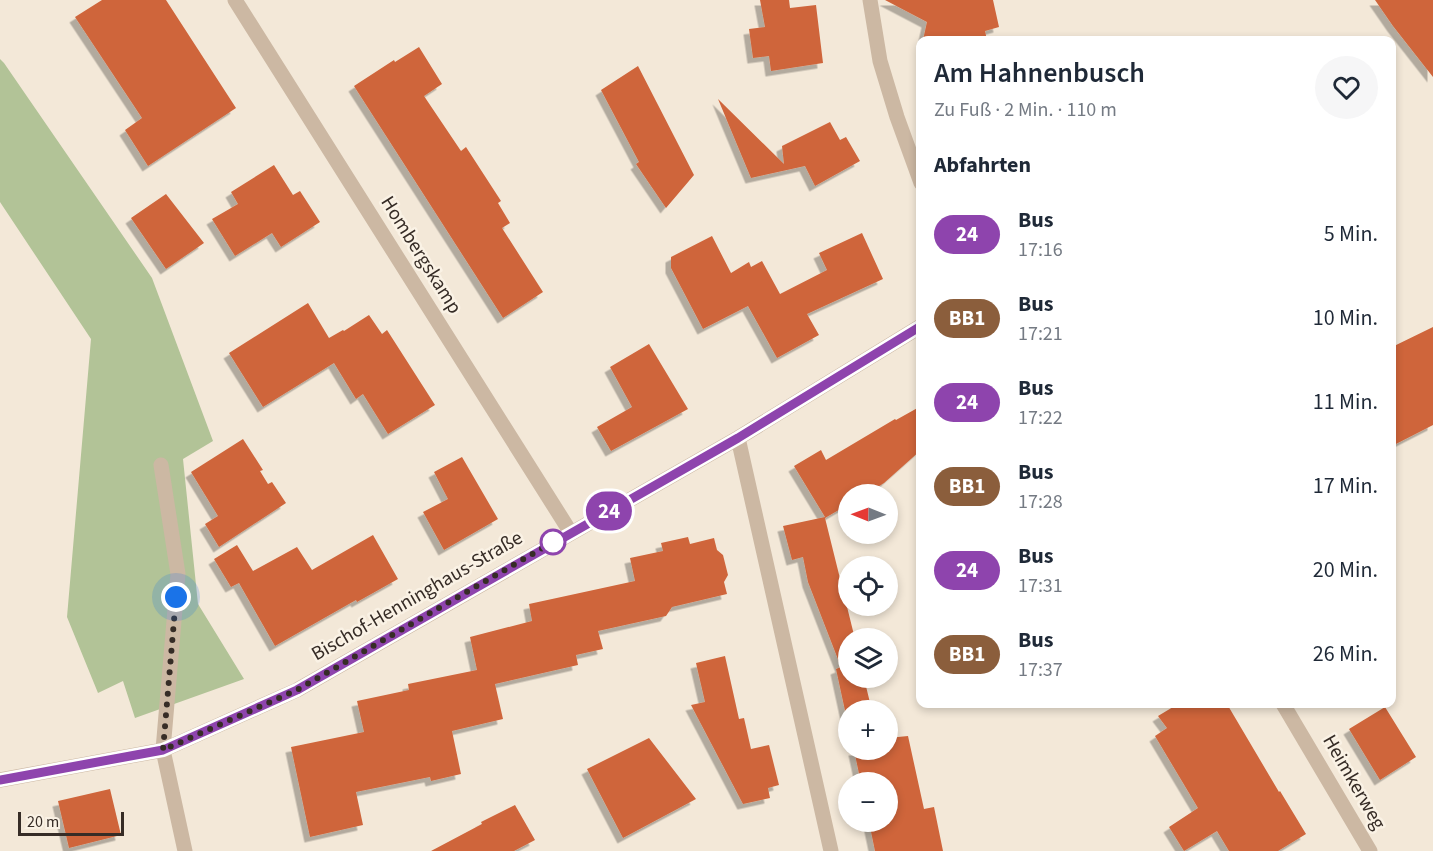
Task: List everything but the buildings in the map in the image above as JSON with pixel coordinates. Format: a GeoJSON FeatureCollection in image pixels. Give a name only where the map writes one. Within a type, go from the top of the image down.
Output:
{"type":"FeatureCollection","features":[{"type":"Feature","properties":{"kind":"street","name":"Hombergskamp"},"geometry":{"type":"LineString","coordinates":[[235,0],[571,532]]}},
{"type":"Feature","properties":{"kind":"street"},"geometry":{"type":"LineString","coordinates":[[870,0],[880,61],[916,169]]}},
{"type":"Feature","properties":{"kind":"street","name":"Bischof-Henninghaus-Straße"},"geometry":{"type":"LineString","coordinates":[[0,780],[163,750],[297,690],[738,438],[916,329]]}},
{"type":"Feature","properties":{"kind":"street"},"geometry":{"type":"LineString","coordinates":[[738,438],[831,851]]}},
{"type":"Feature","properties":{"kind":"street"},"geometry":{"type":"LineString","coordinates":[[161,465],[178,574],[163,750],[185,851]]}},
{"type":"Feature","properties":{"kind":"street","name":"Heimkerweg"},"geometry":{"type":"LineString","coordinates":[[1285,708],[1370,851]]}},
{"type":"Feature","properties":{"kind":"green space"},"geometry":{"type":"Polygon","coordinates":[[[0,59],[152,278],[213,441],[183,459],[198,604],[244,679],[135,718],[123,681],[98,693],[67,617],[91,339],[0,202],[0,59]]]}},
{"type":"Feature","properties":{"kind":"bus line","name":"24"},"geometry":{"type":"LineString","coordinates":[[0,780],[163,750],[297,690],[738,438],[916,329]]}},
{"type":"Feature","properties":{"kind":"route"},"geometry":{"type":"LineString","coordinates":[[176,597],[163,750],[297,690],[555,541],[553,542]]}}]}
